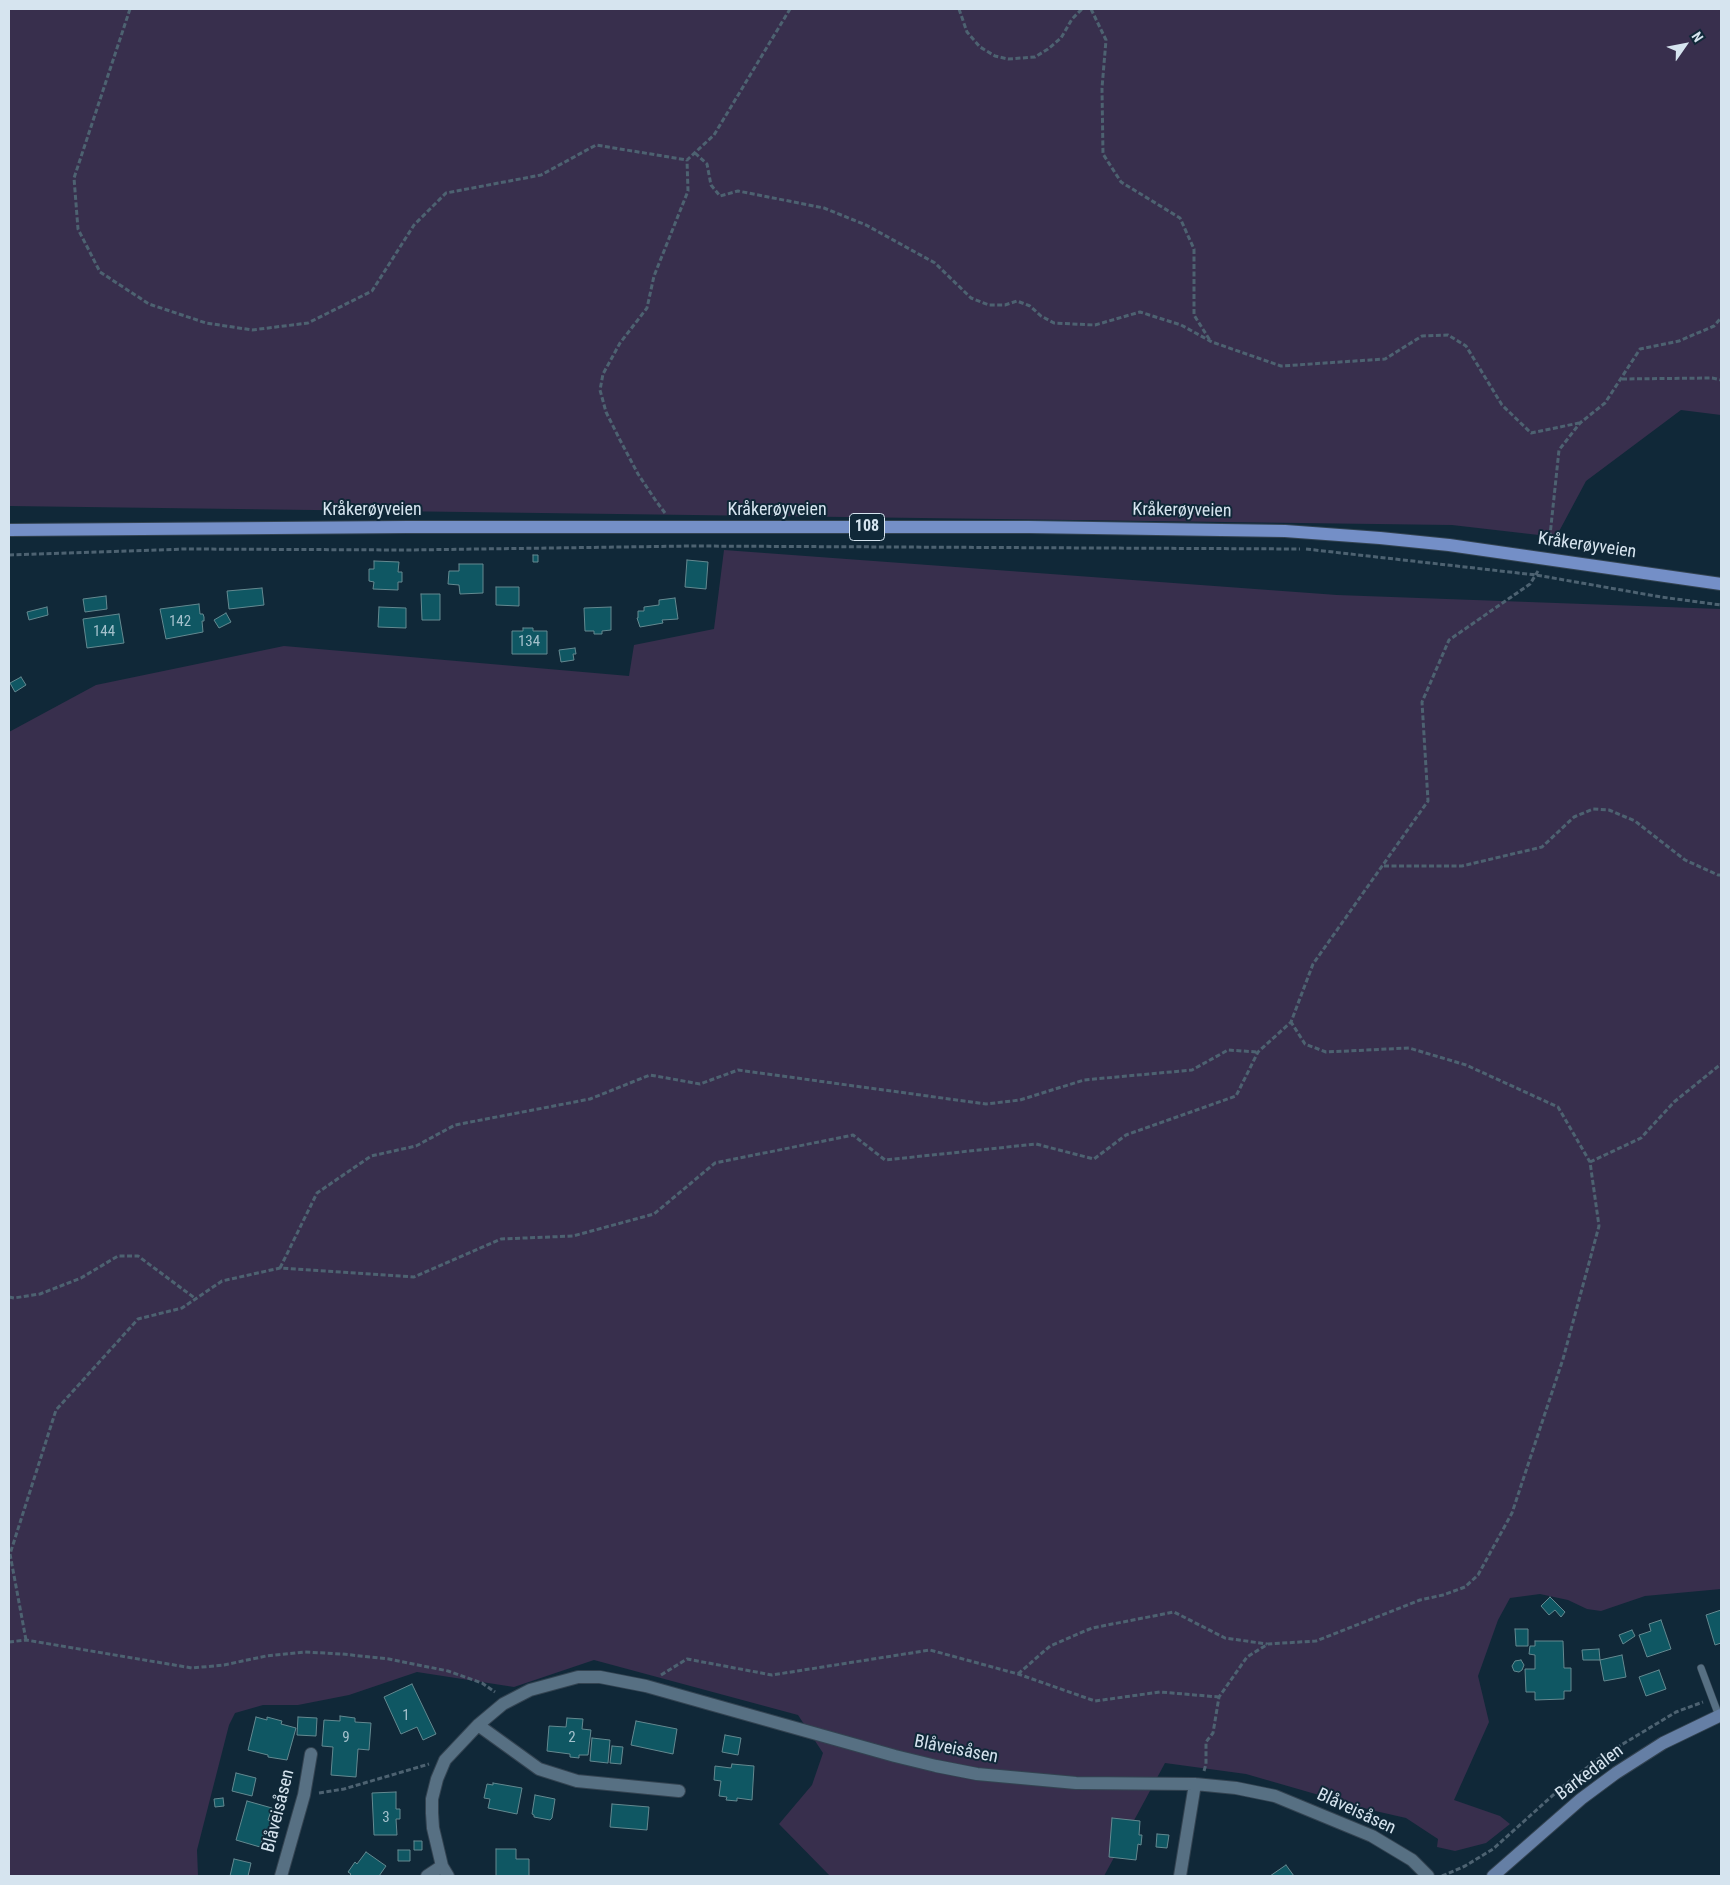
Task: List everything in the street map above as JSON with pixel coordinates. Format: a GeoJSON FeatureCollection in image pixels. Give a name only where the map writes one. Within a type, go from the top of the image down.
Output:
{"type":"FeatureCollection","features":[{"type":"Feature","properties":{"kind":"main road","name":"Kråkerøyveien"},"geometry":{"type":"LineString","coordinates":[[9,530],[396,527],[1039,527],[1285,531],[1390,538],[1546,558],[1721,584]]}},
{"type":"Feature","properties":{"kind":"main road","name":"Barkedalen"},"geometry":{"type":"LineString","coordinates":[[1494,1876],[1581,1799],[1616,1773],[1663,1743],[1720,1716]]}},
{"type":"Feature","properties":{"kind":"street","name":"Blåveisåsen"},"geometry":{"type":"LineString","coordinates":[[428,1876],[445,1871],[433,1828],[432,1799],[437,1779],[445,1760],[478,1725],[503,1704],[530,1690],[578,1677],[600,1677],[646,1686],[895,1756],[977,1774],[1076,1783],[1195,1784],[1236,1788],[1275,1796],[1372,1836],[1412,1860],[1428,1876]]}},
{"type":"Feature","properties":{"kind":"street"},"geometry":{"type":"LineString","coordinates":[[478,1725],[539,1769],[577,1781],[679,1791]]}},
{"type":"Feature","properties":{"kind":"street","name":"Blåveisåsen"},"geometry":{"type":"LineString","coordinates":[[281,1876],[304,1795],[311,1754]]}},
{"type":"Feature","properties":{"kind":"street"},"geometry":{"type":"LineString","coordinates":[[1180,1876],[1195,1784]]}},
{"type":"Feature","properties":{"kind":"lane","name":"Barkedalen"},"geometry":{"type":"LineString","coordinates":[[1702,1668],[1720,1716]]}},
{"type":"Feature","properties":{"kind":"path"},"geometry":{"type":"LineString","coordinates":[[130,9],[74,178],[78,229],[100,272],[149,304],[206,323],[252,330],[308,323],[372,291],[414,225],[446,193],[541,175],[596,145],[687,160]]}},
{"type":"Feature","properties":{"kind":"path"},"geometry":{"type":"LineString","coordinates":[[687,160],[714,135],[790,9]]}},
{"type":"Feature","properties":{"kind":"path"},"geometry":{"type":"LineString","coordinates":[[958,9],[967,32],[980,47],[995,56],[1020,59],[1035,57],[1048,49],[1061,38],[1072,19],[1082,9]]}},
{"type":"Feature","properties":{"kind":"path"},"geometry":{"type":"LineString","coordinates":[[1091,9],[1106,40],[1102,88],[1103,154],[1121,182],[1180,218],[1194,249],[1194,315],[1212,342]]}},
{"type":"Feature","properties":{"kind":"path"},"geometry":{"type":"LineString","coordinates":[[695,153],[708,164],[711,185],[720,196],[738,192],[824,208],[866,226],[935,263],[971,298],[989,305],[1005,306],[1017,301],[1030,306],[1040,316],[1054,323],[1095,325],[1140,312],[1182,325],[1212,342],[1281,366],[1384,359],[1422,336],[1448,336],[1466,346],[1502,405],[1531,433],[1580,423]]}},
{"type":"Feature","properties":{"kind":"path"},"geometry":{"type":"LineString","coordinates":[[677,527],[656,501],[638,474],[606,412],[600,390],[603,374],[620,343],[646,308],[654,276],[688,191],[687,160]]}},
{"type":"Feature","properties":{"kind":"path"},"geometry":{"type":"LineString","coordinates":[[26,1640],[10,1554],[56,1410],[138,1319],[182,1308],[222,1281],[280,1268],[414,1277],[501,1239],[573,1236],[654,1214],[715,1163],[852,1135],[885,1160],[1036,1144],[1094,1160],[1126,1135],[1236,1096],[1258,1052],[1291,1022],[1313,964],[1384,866],[1428,801],[1422,702],[1449,640],[1530,584],[1546,558],[1552,527],[1560,450],[1580,423],[1606,403],[1640,350],[1679,341],[1714,326],[1721,318]]}},
{"type":"Feature","properties":{"kind":"path"},"geometry":{"type":"LineString","coordinates":[[1622,379],[1712,378],[1721,380]]}},
{"type":"Feature","properties":{"kind":"path"},"geometry":{"type":"LineString","coordinates":[[9,555],[185,549],[409,550],[692,546],[1301,549],[1536,575],[1721,605]]}},
{"type":"Feature","properties":{"kind":"path"},"geometry":{"type":"LineString","coordinates":[[1384,866],[1462,866],[1542,847],[1574,817],[1593,809],[1601,809],[1609,810],[1636,821],[1685,860],[1721,875]]}},
{"type":"Feature","properties":{"kind":"path"},"geometry":{"type":"LineString","coordinates":[[1018,1674],[1050,1646],[1092,1628],[1174,1612],[1225,1638],[1268,1644],[1316,1641],[1420,1600],[1443,1595],[1465,1587],[1478,1576],[1512,1513],[1566,1350],[1599,1226],[1590,1162],[1558,1107],[1466,1065],[1409,1048],[1326,1052],[1305,1044],[1291,1022]]}},
{"type":"Feature","properties":{"kind":"path"},"geometry":{"type":"LineString","coordinates":[[280,1268],[317,1193],[371,1156],[416,1146],[455,1125],[590,1099],[650,1075],[700,1084],[738,1070],[986,1104],[1020,1100],[1084,1080],[1192,1070],[1228,1050],[1258,1052]]}},
{"type":"Feature","properties":{"kind":"path"},"geometry":{"type":"LineString","coordinates":[[1590,1162],[1641,1138],[1674,1102],[1721,1064]]}},
{"type":"Feature","properties":{"kind":"path"},"geometry":{"type":"LineString","coordinates":[[9,1297],[40,1294],[81,1278],[118,1256],[138,1256],[196,1298]]}},
{"type":"Feature","properties":{"kind":"path"},"geometry":{"type":"LineString","coordinates":[[9,1642],[26,1640],[192,1668],[224,1665],[266,1656],[305,1652],[390,1659],[448,1671],[482,1683],[496,1693],[503,1704]]}},
{"type":"Feature","properties":{"kind":"path"},"geometry":{"type":"LineString","coordinates":[[1195,1784],[1203,1774],[1206,1764],[1206,1742],[1213,1733],[1219,1697],[1247,1657],[1268,1644]]}},
{"type":"Feature","properties":{"kind":"path"},"geometry":{"type":"LineString","coordinates":[[646,1686],[686,1659],[772,1674],[930,1650],[1018,1674],[1095,1701],[1160,1692],[1219,1697]]}},
{"type":"Feature","properties":{"kind":"path"},"geometry":{"type":"LineString","coordinates":[[1441,1876],[1465,1866],[1492,1849],[1560,1788],[1598,1759],[1676,1712],[1713,1699]]}},
{"type":"Feature","properties":{"kind":"path"},"geometry":{"type":"LineString","coordinates":[[304,1795],[344,1789],[404,1770],[445,1760]]}},
{"type":"Feature","properties":{"kind":"shaded area"},"geometry":{"type":"Polygon","coordinates":[[[9,9],[1721,9],[1721,415],[1681,410],[1586,481],[1556,537],[1452,525],[9,506],[9,9]]]}},
{"type":"Feature","properties":{"kind":"shaded area"},"geometry":{"type":"Polygon","coordinates":[[[724,550],[1337,595],[1721,609],[1721,1589],[1645,1596],[1601,1611],[1587,1609],[1568,1600],[1540,1594],[1510,1598],[1498,1620],[1478,1676],[1489,1722],[1454,1800],[1500,1816],[1510,1824],[1486,1843],[1455,1851],[1437,1847],[1438,1839],[1406,1818],[1371,1810],[1246,1774],[1165,1763],[1104,1876],[830,1876],[779,1824],[812,1785],[823,1753],[798,1715],[594,1660],[514,1687],[417,1672],[349,1695],[298,1705],[263,1705],[235,1713],[229,1725],[197,1850],[198,1876],[9,1876],[9,732],[96,685],[284,646],[629,676],[634,645],[714,629],[724,550]]]}},
{"type":"Feature","properties":{"kind":"building"},"geometry":{"type":"Polygon","coordinates":[[[533,555],[538,555],[538,562],[533,562],[533,555]]]}},
{"type":"Feature","properties":{"kind":"building"},"geometry":{"type":"Polygon","coordinates":[[[687,560],[708,562],[706,589],[685,587],[687,560]]]}},
{"type":"Feature","properties":{"kind":"building"},"geometry":{"type":"Polygon","coordinates":[[[374,561],[399,562],[398,572],[402,572],[402,582],[398,582],[398,590],[373,589],[374,582],[369,581],[369,569],[374,569],[374,561]]]}},
{"type":"Feature","properties":{"kind":"building"},"geometry":{"type":"Polygon","coordinates":[[[459,564],[483,564],[483,593],[460,594],[459,585],[448,584],[449,571],[459,571],[459,564]]]}},
{"type":"Feature","properties":{"kind":"building"},"geometry":{"type":"Polygon","coordinates":[[[496,587],[519,587],[519,606],[496,605],[496,587]]]}},
{"type":"Feature","properties":{"kind":"building"},"geometry":{"type":"Polygon","coordinates":[[[262,588],[264,605],[229,609],[227,591],[262,588]]]}},
{"type":"Feature","properties":{"kind":"building"},"geometry":{"type":"Polygon","coordinates":[[[421,594],[440,594],[440,620],[422,620],[421,594]]]}},
{"type":"Feature","properties":{"kind":"building"},"geometry":{"type":"Polygon","coordinates":[[[106,596],[107,609],[85,612],[83,599],[106,596]]]}},
{"type":"Feature","properties":{"kind":"building"},"geometry":{"type":"Polygon","coordinates":[[[675,598],[678,619],[662,620],[663,623],[640,627],[637,618],[638,611],[644,611],[644,607],[659,605],[659,600],[675,598]]]}},
{"type":"Feature","properties":{"kind":"building"},"geometry":{"type":"Polygon","coordinates":[[[199,604],[200,614],[203,614],[204,617],[204,621],[202,621],[203,632],[166,639],[160,609],[199,604]]]}},
{"type":"Feature","properties":{"kind":"building"},"geometry":{"type":"Polygon","coordinates":[[[47,607],[48,615],[29,620],[27,612],[47,607]]]}},
{"type":"Feature","properties":{"kind":"building"},"geometry":{"type":"Polygon","coordinates":[[[379,607],[406,608],[406,628],[378,627],[379,607]]]}},
{"type":"Feature","properties":{"kind":"building"},"geometry":{"type":"Polygon","coordinates":[[[611,607],[611,630],[602,631],[602,634],[594,634],[594,631],[585,631],[584,608],[611,607]]]}},
{"type":"Feature","properties":{"kind":"building"},"geometry":{"type":"Polygon","coordinates":[[[226,613],[231,622],[219,628],[214,620],[226,613]]]}},
{"type":"Feature","properties":{"kind":"building"},"geometry":{"type":"Polygon","coordinates":[[[119,614],[124,643],[87,648],[83,619],[119,614]]]}},
{"type":"Feature","properties":{"kind":"building"},"geometry":{"type":"Polygon","coordinates":[[[523,628],[533,628],[533,631],[547,631],[547,654],[512,654],[512,631],[523,631],[523,628]]]}},
{"type":"Feature","properties":{"kind":"building"},"geometry":{"type":"Polygon","coordinates":[[[575,648],[574,660],[561,662],[559,650],[575,648]]]}},
{"type":"Feature","properties":{"kind":"building"},"geometry":{"type":"Polygon","coordinates":[[[21,677],[26,685],[15,692],[10,683],[21,677]]]}},
{"type":"Feature","properties":{"kind":"building"},"geometry":{"type":"Polygon","coordinates":[[[1550,1597],[1565,1612],[1561,1617],[1555,1610],[1549,1615],[1541,1606],[1550,1597]]]}},
{"type":"Feature","properties":{"kind":"building"},"geometry":{"type":"Polygon","coordinates":[[[1721,1610],[1721,1643],[1715,1645],[1706,1615],[1721,1610]]]}},
{"type":"Feature","properties":{"kind":"building"},"geometry":{"type":"Polygon","coordinates":[[[1661,1620],[1671,1649],[1647,1657],[1639,1635],[1651,1631],[1649,1624],[1661,1620]]]}},
{"type":"Feature","properties":{"kind":"building"},"geometry":{"type":"Polygon","coordinates":[[[1515,1629],[1528,1629],[1528,1646],[1516,1646],[1515,1629]]]}},
{"type":"Feature","properties":{"kind":"building"},"geometry":{"type":"Polygon","coordinates":[[[1632,1630],[1635,1636],[1623,1644],[1619,1635],[1632,1630]]]}},
{"type":"Feature","properties":{"kind":"building"},"geometry":{"type":"Polygon","coordinates":[[[1535,1641],[1563,1641],[1564,1668],[1571,1668],[1571,1691],[1564,1691],[1564,1699],[1535,1700],[1535,1692],[1526,1692],[1525,1669],[1535,1669],[1535,1655],[1529,1654],[1530,1646],[1535,1646],[1535,1641]]]}},
{"type":"Feature","properties":{"kind":"building"},"geometry":{"type":"Polygon","coordinates":[[[1599,1649],[1600,1660],[1583,1660],[1582,1650],[1599,1649]]]}},
{"type":"Feature","properties":{"kind":"building"},"geometry":{"type":"Polygon","coordinates":[[[1622,1655],[1626,1677],[1604,1681],[1600,1660],[1622,1655]]]}},
{"type":"Feature","properties":{"kind":"building"},"geometry":{"type":"Polygon","coordinates":[[[1521,1660],[1524,1665],[1522,1670],[1519,1672],[1514,1671],[1512,1666],[1515,1661],[1521,1660]]]}},
{"type":"Feature","properties":{"kind":"building"},"geometry":{"type":"Polygon","coordinates":[[[1659,1670],[1666,1689],[1646,1696],[1639,1677],[1659,1670]]]}},
{"type":"Feature","properties":{"kind":"building"},"geometry":{"type":"Polygon","coordinates":[[[412,1684],[436,1734],[423,1740],[417,1727],[401,1734],[384,1697],[412,1684]]]}},
{"type":"Feature","properties":{"kind":"building"},"geometry":{"type":"Polygon","coordinates":[[[340,1716],[355,1718],[355,1722],[371,1723],[369,1750],[358,1749],[356,1777],[331,1775],[333,1747],[322,1746],[324,1720],[340,1721],[340,1716]]]}},
{"type":"Feature","properties":{"kind":"building"},"geometry":{"type":"Polygon","coordinates":[[[256,1717],[267,1720],[267,1717],[282,1721],[281,1724],[296,1728],[287,1760],[268,1757],[268,1755],[248,1750],[256,1717]]]}},
{"type":"Feature","properties":{"kind":"building"},"geometry":{"type":"Polygon","coordinates":[[[298,1717],[317,1718],[316,1736],[297,1735],[298,1717]]]}},
{"type":"Feature","properties":{"kind":"building"},"geometry":{"type":"Polygon","coordinates":[[[567,1718],[583,1719],[582,1729],[591,1730],[588,1755],[579,1755],[579,1758],[570,1757],[570,1754],[547,1751],[549,1726],[566,1727],[567,1718]]]}},
{"type":"Feature","properties":{"kind":"building"},"geometry":{"type":"Polygon","coordinates":[[[636,1721],[677,1729],[673,1754],[631,1745],[636,1721]]]}},
{"type":"Feature","properties":{"kind":"building"},"geometry":{"type":"Polygon","coordinates":[[[725,1735],[741,1738],[738,1755],[722,1752],[725,1735]]]}},
{"type":"Feature","properties":{"kind":"building"},"geometry":{"type":"Polygon","coordinates":[[[592,1738],[610,1740],[608,1763],[590,1761],[592,1738]]]}},
{"type":"Feature","properties":{"kind":"building"},"geometry":{"type":"Polygon","coordinates":[[[612,1746],[623,1747],[621,1764],[610,1763],[612,1746]]]}},
{"type":"Feature","properties":{"kind":"building"},"geometry":{"type":"Polygon","coordinates":[[[732,1764],[754,1766],[752,1800],[737,1798],[737,1801],[726,1800],[727,1797],[719,1796],[721,1781],[714,1780],[715,1766],[731,1768],[732,1764]]]}},
{"type":"Feature","properties":{"kind":"building"},"geometry":{"type":"Polygon","coordinates":[[[236,1773],[256,1778],[252,1796],[232,1791],[236,1773]]]}},
{"type":"Feature","properties":{"kind":"building"},"geometry":{"type":"Polygon","coordinates":[[[493,1783],[522,1788],[517,1814],[488,1808],[490,1799],[484,1798],[487,1784],[493,1785],[493,1783]]]}},
{"type":"Feature","properties":{"kind":"building"},"geometry":{"type":"Polygon","coordinates":[[[396,1792],[396,1809],[400,1809],[400,1819],[396,1819],[397,1835],[374,1835],[372,1793],[396,1792]]]}},
{"type":"Feature","properties":{"kind":"building"},"geometry":{"type":"Polygon","coordinates":[[[535,1795],[555,1799],[550,1820],[534,1817],[532,1814],[535,1795]]]}},
{"type":"Feature","properties":{"kind":"building"},"geometry":{"type":"Polygon","coordinates":[[[223,1798],[224,1806],[215,1807],[214,1799],[223,1798]]]}},
{"type":"Feature","properties":{"kind":"building"},"geometry":{"type":"Polygon","coordinates":[[[247,1801],[272,1808],[268,1820],[272,1821],[269,1830],[265,1829],[260,1847],[236,1840],[247,1801]]]}},
{"type":"Feature","properties":{"kind":"building"},"geometry":{"type":"Polygon","coordinates":[[[612,1804],[649,1807],[647,1830],[610,1827],[612,1804]]]}},
{"type":"Feature","properties":{"kind":"building"},"geometry":{"type":"Polygon","coordinates":[[[1112,1818],[1140,1821],[1139,1835],[1142,1835],[1141,1845],[1138,1844],[1136,1860],[1109,1857],[1112,1818]]]}},
{"type":"Feature","properties":{"kind":"building"},"geometry":{"type":"Polygon","coordinates":[[[1157,1834],[1169,1835],[1167,1848],[1156,1847],[1157,1834]]]}},
{"type":"Feature","properties":{"kind":"building"},"geometry":{"type":"Polygon","coordinates":[[[414,1841],[422,1841],[422,1850],[414,1850],[414,1841]]]}},
{"type":"Feature","properties":{"kind":"building"},"geometry":{"type":"Polygon","coordinates":[[[496,1849],[516,1849],[516,1859],[529,1859],[529,1876],[496,1876],[496,1849]]]}},
{"type":"Feature","properties":{"kind":"building"},"geometry":{"type":"Polygon","coordinates":[[[398,1850],[410,1850],[410,1861],[398,1861],[398,1850]]]}},
{"type":"Feature","properties":{"kind":"building"},"geometry":{"type":"Polygon","coordinates":[[[366,1852],[386,1866],[379,1876],[349,1876],[351,1874],[348,1872],[355,1862],[357,1864],[366,1852]]]}},
{"type":"Feature","properties":{"kind":"building"},"geometry":{"type":"Polygon","coordinates":[[[234,1859],[251,1863],[248,1876],[230,1876],[234,1859]]]}},
{"type":"Feature","properties":{"kind":"building"},"geometry":{"type":"Polygon","coordinates":[[[1286,1865],[1294,1876],[1270,1876],[1286,1865]]]}}]}
